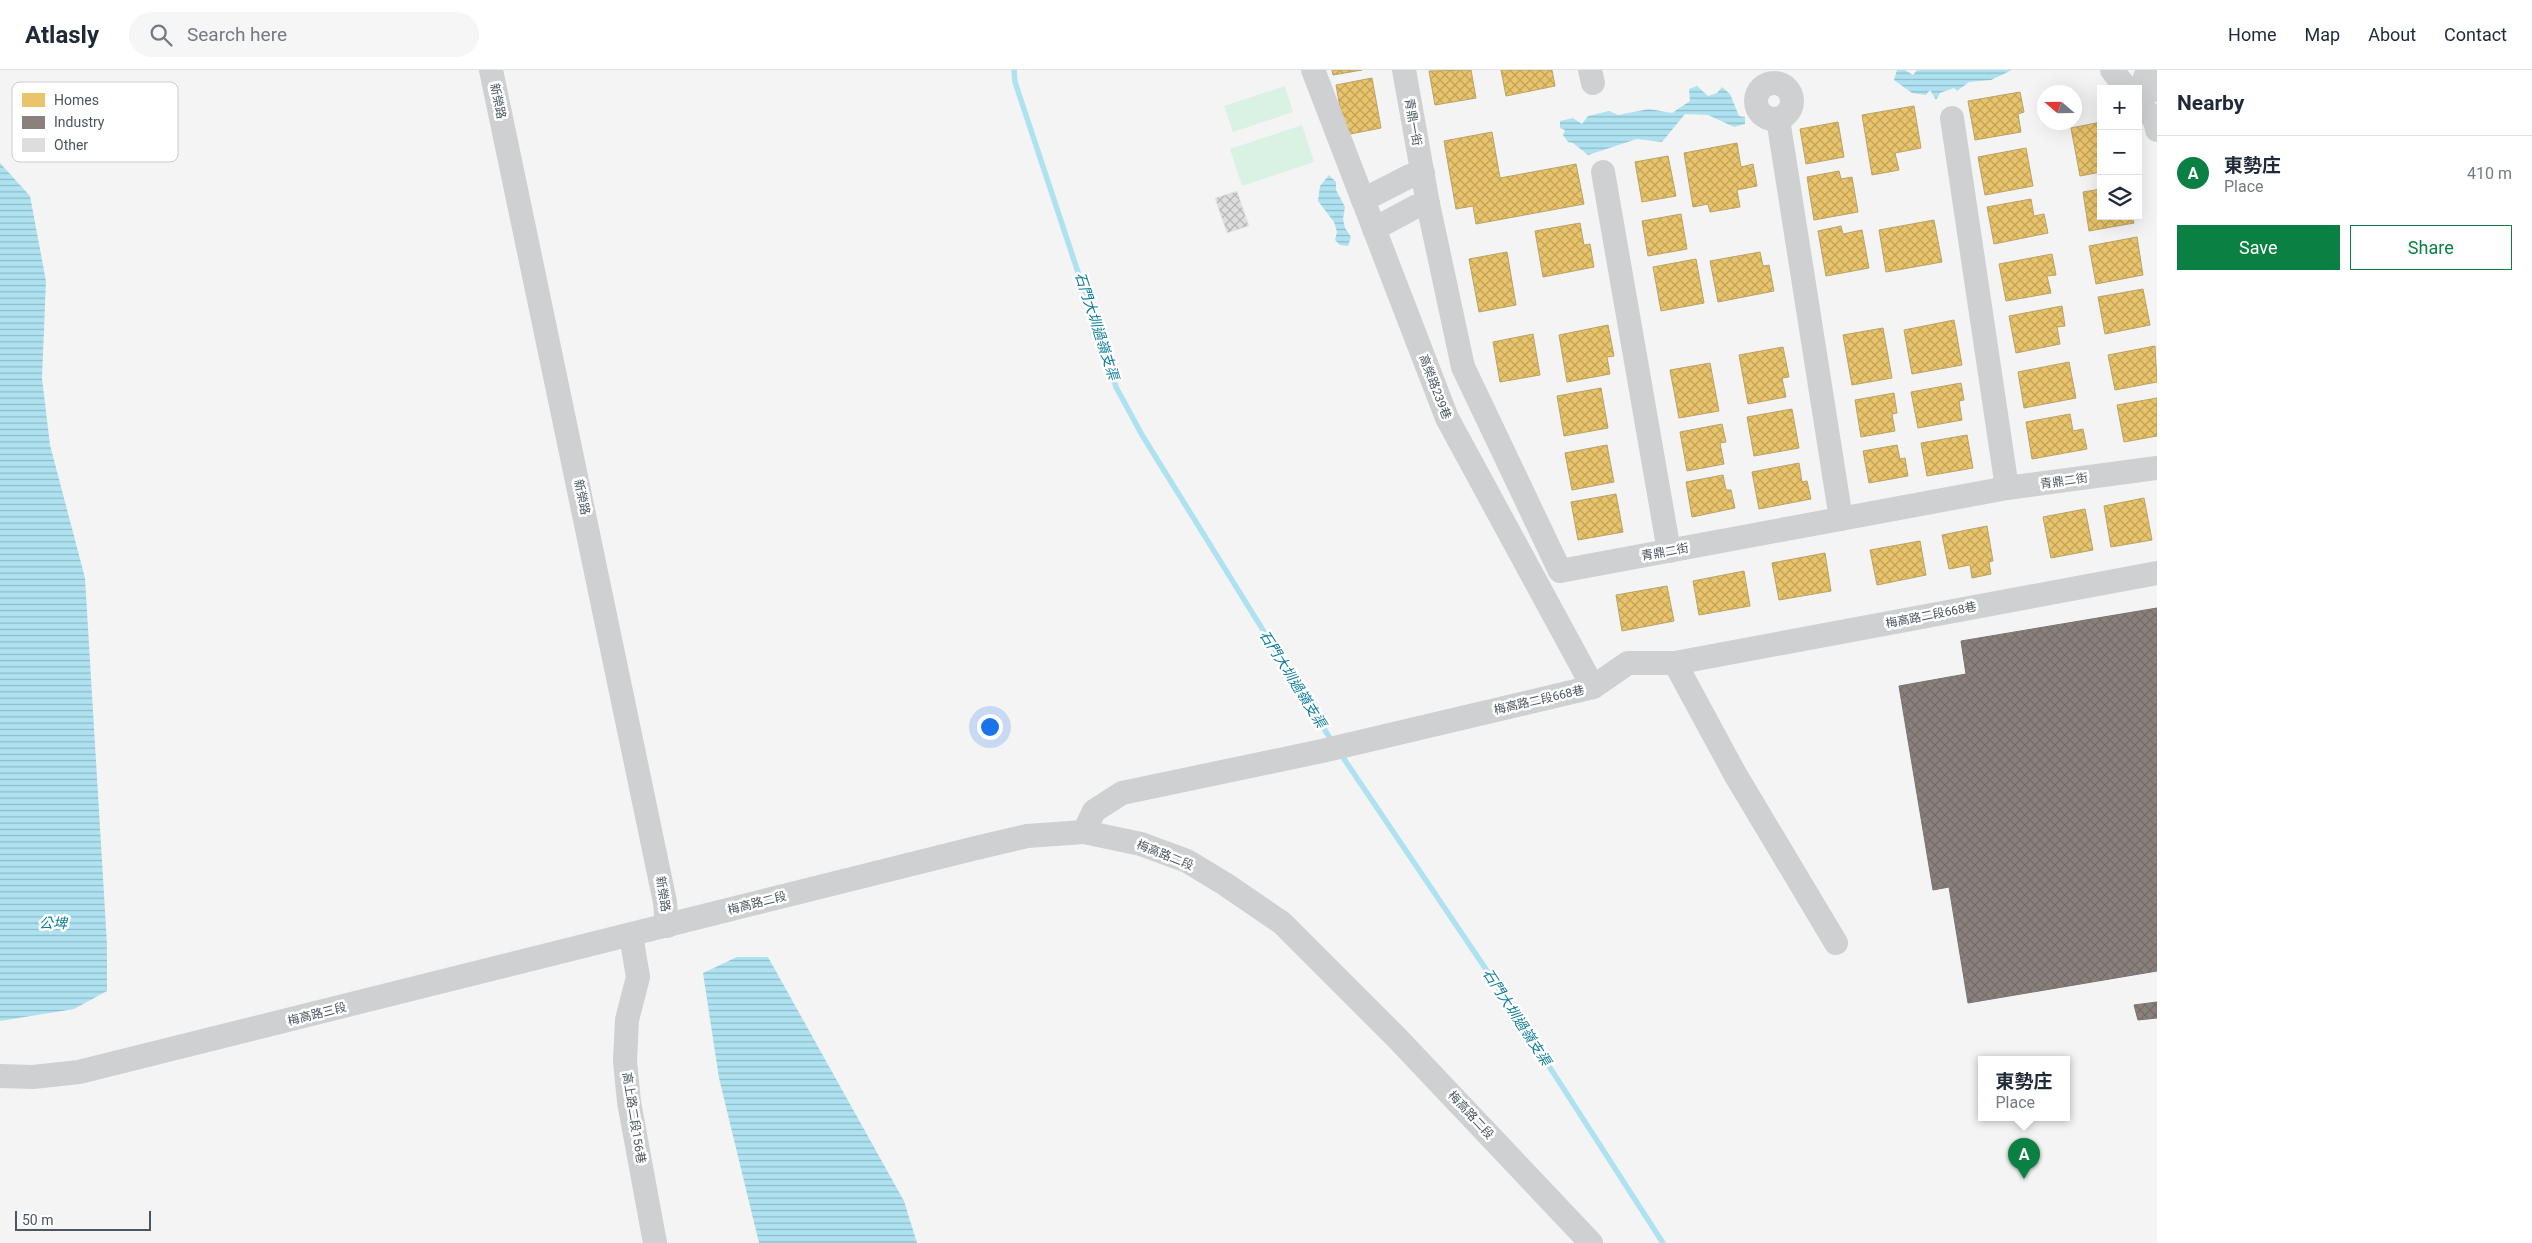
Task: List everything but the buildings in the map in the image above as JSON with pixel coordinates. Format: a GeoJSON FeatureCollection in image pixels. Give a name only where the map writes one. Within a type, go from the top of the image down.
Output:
{"type":"FeatureCollection","features":[{"type":"Feature","properties":{"kind":"street","name":"新榮路"},"geometry":{"type":"LineString","coordinates":[[492,70],[663,892],[667,926]]}},
{"type":"Feature","properties":{"kind":"street","name":"高榮路239巷"},"geometry":{"type":"LineString","coordinates":[[1314,70],[1447,418],[1593,687]]}},
{"type":"Feature","properties":{"kind":"street","name":"青鼎一街"},"geometry":{"type":"LineString","coordinates":[[1404,70],[1428,204]]}},
{"type":"Feature","properties":{"kind":"street"},"geometry":{"type":"LineString","coordinates":[[2148,70],[2145,77],[2157,90]]}},
{"type":"Feature","properties":{"kind":"street"},"geometry":{"type":"LineString","coordinates":[[1770,76],[1788,89],[1792,100],[1788,112],[1778,119],[1841,519]]}},
{"type":"Feature","properties":{"kind":"street"},"geometry":{"type":"LineString","coordinates":[[2142,107],[2156,125]]}},
{"type":"Feature","properties":{"kind":"street"},"geometry":{"type":"LineString","coordinates":[[1952,118],[2007,488]]}},
{"type":"Feature","properties":{"kind":"street"},"geometry":{"type":"LineString","coordinates":[[1604,172],[1669,551]]}},
{"type":"Feature","properties":{"kind":"street"},"geometry":{"type":"LineString","coordinates":[[1364,200],[1410,176],[1423,173]]}},
{"type":"Feature","properties":{"kind":"street"},"geometry":{"type":"LineString","coordinates":[[1374,229],[1416,206],[1428,204]]}},
{"type":"Feature","properties":{"kind":"street","name":"青鼎二街"},"geometry":{"type":"LineString","coordinates":[[1428,204],[1464,367],[1560,571],[2007,488],[2157,468]]}},
{"type":"Feature","properties":{"kind":"street","name":"梅高路二段668巷"},"geometry":{"type":"LineString","coordinates":[[1084,832],[1094,811],[1122,793],[1322,751],[1593,687],[1628,663],[1676,663],[2157,573]]}},
{"type":"Feature","properties":{"kind":"street"},"geometry":{"type":"LineString","coordinates":[[1676,663],[1734,774],[1836,943]]}},
{"type":"Feature","properties":{"kind":"street","name":"梅高路二段"},"geometry":{"type":"LineString","coordinates":[[631,935],[1027,836],[1084,832],[1141,844],[1187,861],[1282,923],[1397,1038],[1591,1243]]}},
{"type":"Feature","properties":{"kind":"street","name":"梅高路三段"},"geometry":{"type":"LineString","coordinates":[[0,1076],[33,1077],[79,1072],[631,935]]}},
{"type":"Feature","properties":{"kind":"street","name":"高上路二段156巷"},"geometry":{"type":"LineString","coordinates":[[631,935],[638,977],[627,1020],[625,1061],[629,1102],[655,1243]]}},
{"type":"Feature","properties":{"kind":"green space"},"geometry":{"type":"Polygon","coordinates":[[[1285,86],[1293,112],[1233,132],[1224,106],[1285,86]]]}},
{"type":"Feature","properties":{"kind":"green space"},"geometry":{"type":"Polygon","coordinates":[[[1302,125],[1314,162],[1242,186],[1230,149],[1302,125]]]}},
{"type":"Feature","properties":{"kind":"water"},"geometry":{"type":"Polygon","coordinates":[[[1897,70],[1905,70],[1913,75],[1917,70],[2012,70],[1991,80],[1969,82],[1957,91],[1954,88],[1940,93],[1936,100],[1930,90],[1926,95],[1912,93],[1894,80],[1897,70]]]}},
{"type":"Feature","properties":{"kind":"water"},"geometry":{"type":"Polygon","coordinates":[[[1697,86],[1708,96],[1717,93],[1722,87],[1730,94],[1739,116],[1745,117],[1745,124],[1734,127],[1708,115],[1685,114],[1662,142],[1637,139],[1588,155],[1573,143],[1568,142],[1563,135],[1565,130],[1560,128],[1560,121],[1573,118],[1582,124],[1588,116],[1609,111],[1618,115],[1649,109],[1672,113],[1690,101],[1689,89],[1697,86]]]}},
{"type":"Feature","properties":{"kind":"water","name":"公埤"},"geometry":{"type":"Polygon","coordinates":[[[0,163],[30,196],[46,281],[42,378],[50,445],[85,578],[107,944],[107,991],[74,1009],[0,1021],[0,163]]]}},
{"type":"Feature","properties":{"kind":"water"},"geometry":{"type":"Polygon","coordinates":[[[1329,175],[1336,182],[1336,190],[1345,207],[1343,219],[1345,228],[1351,237],[1348,246],[1340,245],[1335,240],[1337,232],[1334,222],[1318,201],[1320,186],[1329,175]]]}},
{"type":"Feature","properties":{"kind":"water"},"geometry":{"type":"Polygon","coordinates":[[[737,957],[768,957],[904,1201],[917,1243],[759,1243],[719,1078],[703,973],[737,957]]]}},
{"type":"Feature","properties":{"kind":"waterway","name":"石門大圳過嶺支渠"},"geometry":{"type":"LineString","coordinates":[[1014,70],[1015,82],[1116,387],[1142,435],[1333,743]]}},
{"type":"Feature","properties":{"kind":"waterway","name":"石門大圳過嶺支渠"},"geometry":{"type":"LineString","coordinates":[[1340,753],[1500,990],[1663,1243]]}},
{"type":"Feature","properties":{"kind":"place","name":"東勢庄"},"geometry":{"type":"Point","coordinates":[2024,1179]}}]}
